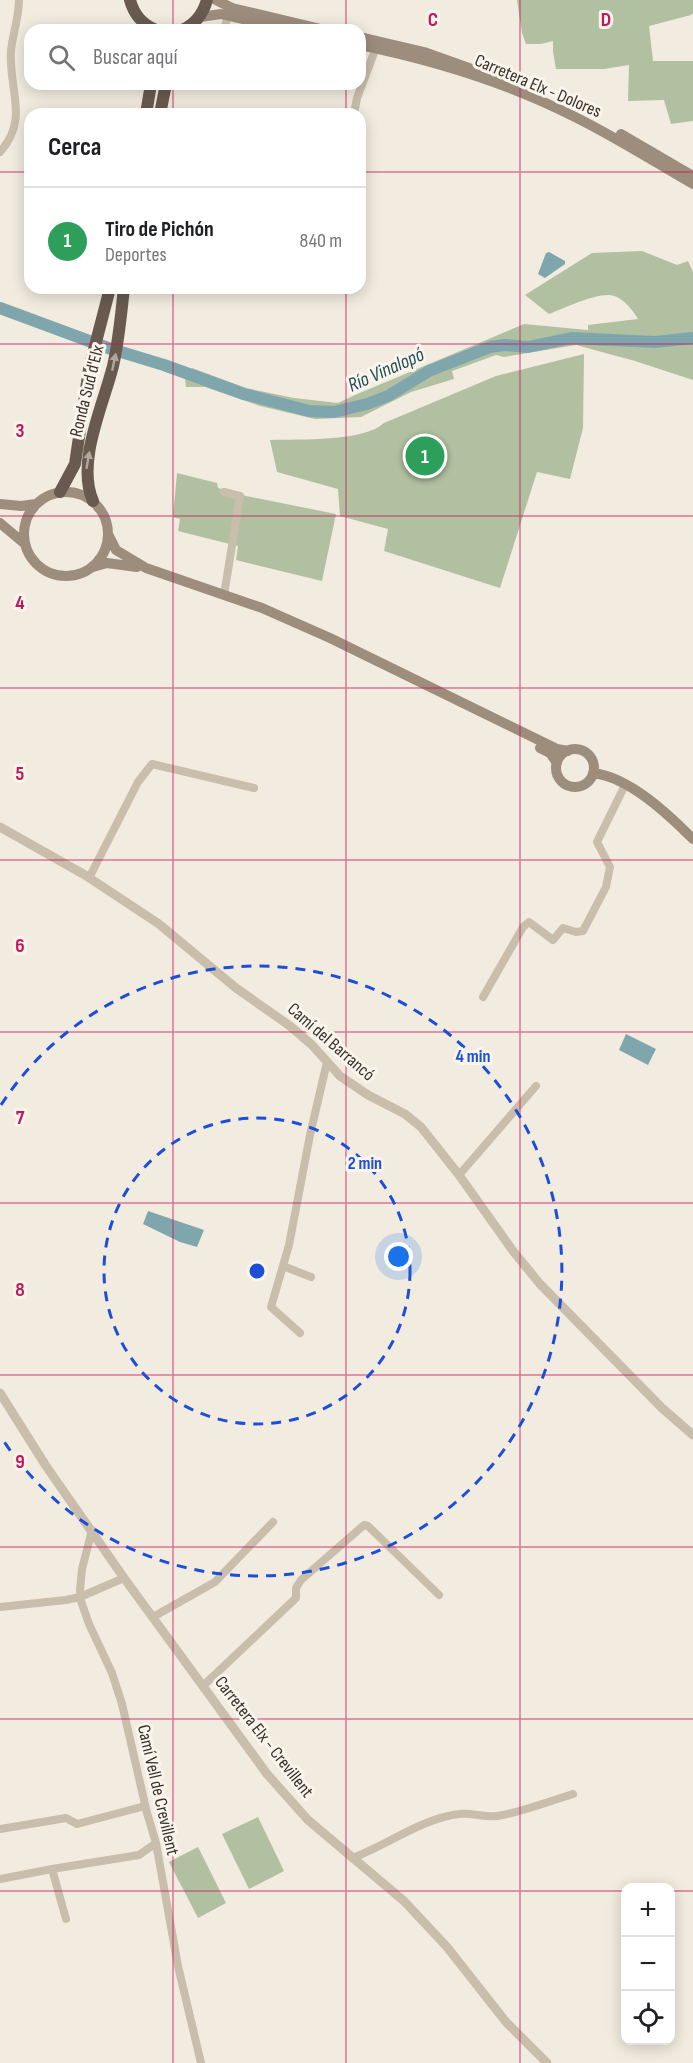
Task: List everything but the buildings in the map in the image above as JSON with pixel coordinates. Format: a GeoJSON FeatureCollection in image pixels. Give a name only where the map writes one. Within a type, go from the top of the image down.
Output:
{"type":"FeatureCollection","features":[{"type":"Feature","properties":{"kind":"highway"},"geometry":{"type":"LineString","coordinates":[[191,24],[200,17],[207,0]]}},
{"type":"Feature","properties":{"kind":"highway"},"geometry":{"type":"LineString","coordinates":[[129,2],[135,14],[146,24]]}},
{"type":"Feature","properties":{"kind":"highway"},"geometry":{"type":"LineString","coordinates":[[147,108],[150,90]]}},
{"type":"Feature","properties":{"kind":"highway"},"geometry":{"type":"LineString","coordinates":[[161,108],[165,90]]}},
{"type":"Feature","properties":{"kind":"highway","name":"Ronda Sud d'Elx"},"geometry":{"type":"LineString","coordinates":[[60,492],[75,464],[90,360],[108,294]]}},
{"type":"Feature","properties":{"kind":"highway","name":"Ronda Sud d'Elx"},"geometry":{"type":"LineString","coordinates":[[93,501],[87,481],[87,469],[115,354],[123,294]]}},
{"type":"Feature","properties":{"kind":"main road"},"geometry":{"type":"LineString","coordinates":[[216,0],[232,8],[300,24]]}},
{"type":"Feature","properties":{"kind":"main road"},"geometry":{"type":"LineString","coordinates":[[200,17],[211,14],[228,15],[265,24]]}},
{"type":"Feature","properties":{"kind":"main road","name":"Carretera Elx - Dolores"},"geometry":{"type":"LineString","coordinates":[[366,38],[424,52],[526,87],[583,113],[693,176]]}},
{"type":"Feature","properties":{"kind":"main road","name":"Carretera Elx - Dolores"},"geometry":{"type":"LineString","coordinates":[[366,46],[443,65],[538,100],[575,116],[693,184]]}},
{"type":"Feature","properties":{"kind":"main road"},"geometry":{"type":"LineString","coordinates":[[26,545],[25,523],[36,504],[49,495],[72,492],[93,501],[105,516],[108,534],[116,550],[146,568]]}},
{"type":"Feature","properties":{"kind":"main road"},"geometry":{"type":"LineString","coordinates":[[0,504],[21,506],[36,504]]}},
{"type":"Feature","properties":{"kind":"main road"},"geometry":{"type":"LineString","coordinates":[[0,523],[26,545],[34,561],[53,574],[71,576],[107,563],[146,568],[262,608],[330,638],[557,749],[579,750],[588,755],[593,763],[593,773],[584,785],[572,787],[566,785],[558,777],[557,763],[550,753],[542,748],[294,623]]}},
{"type":"Feature","properties":{"kind":"main road"},"geometry":{"type":"LineString","coordinates":[[92,567],[104,553],[108,534]]}},
{"type":"Feature","properties":{"kind":"main road"},"geometry":{"type":"LineString","coordinates":[[557,763],[568,751]]}},
{"type":"Feature","properties":{"kind":"main road"},"geometry":{"type":"LineString","coordinates":[[593,773],[604,774],[646,798],[693,839]]}},
{"type":"Feature","properties":{"kind":"street"},"geometry":{"type":"LineString","coordinates":[[0,152],[15,128],[17,115],[10,70],[19,0]]}},
{"type":"Feature","properties":{"kind":"street"},"geometry":{"type":"LineString","coordinates":[[226,24],[228,15]]}},
{"type":"Feature","properties":{"kind":"street"},"geometry":{"type":"LineString","coordinates":[[366,74],[374,53]]}},
{"type":"Feature","properties":{"kind":"street"},"geometry":{"type":"LineString","coordinates":[[355,108],[360,90]]}},
{"type":"Feature","properties":{"kind":"street"},"geometry":{"type":"LineString","coordinates":[[224,492],[240,496],[224,595]]}},
{"type":"Feature","properties":{"kind":"street"},"geometry":{"type":"LineString","coordinates":[[89,878],[138,782],[152,764],[254,788]]}},
{"type":"Feature","properties":{"kind":"street"},"geometry":{"type":"LineString","coordinates":[[483,997],[523,927],[529,922],[554,940],[563,928],[576,932],[583,931],[606,887],[610,867],[597,842],[625,785]]}},
{"type":"Feature","properties":{"kind":"street","name":"Camí del Barrancó"},"geometry":{"type":"LineString","coordinates":[[0,827],[89,878],[159,924],[236,988],[290,1026],[312,1045],[340,1076],[355,1087],[405,1114],[421,1127],[540,1284],[651,1398],[693,1435]]}},
{"type":"Feature","properties":{"kind":"street"},"geometry":{"type":"LineString","coordinates":[[300,1333],[271,1307],[283,1266],[327,1062]]}},
{"type":"Feature","properties":{"kind":"street"},"geometry":{"type":"LineString","coordinates":[[459,1175],[536,1086]]}},
{"type":"Feature","properties":{"kind":"street"},"geometry":{"type":"LineString","coordinates":[[283,1266],[311,1277]]}},
{"type":"Feature","properties":{"kind":"street","name":"Carretera Elx - Crevillent"},"geometry":{"type":"LineString","coordinates":[[0,1393],[46,1466],[124,1578],[291,1803],[404,1901],[426,1924],[507,2022],[547,2063]]}},
{"type":"Feature","properties":{"kind":"street"},"geometry":{"type":"LineString","coordinates":[[153,1617],[215,1582],[273,1522]]}},
{"type":"Feature","properties":{"kind":"street"},"geometry":{"type":"LineString","coordinates":[[203,1686],[296,1598],[296,1588],[302,1580],[364,1525],[368,1526],[439,1595]]}},
{"type":"Feature","properties":{"kind":"street","name":"Camí Vell de Crevillent"},"geometry":{"type":"LineString","coordinates":[[92,1530],[82,1569],[80,1597],[122,1704],[145,1806],[156,1843],[178,1966],[201,2063]]}},
{"type":"Feature","properties":{"kind":"street"},"geometry":{"type":"LineString","coordinates":[[0,1607],[80,1597],[124,1578]]}},
{"type":"Feature","properties":{"kind":"street"},"geometry":{"type":"LineString","coordinates":[[352,1858],[375,1850],[405,1832],[460,1813],[495,1816],[573,1794]]}},
{"type":"Feature","properties":{"kind":"street"},"geometry":{"type":"LineString","coordinates":[[0,1829],[66,1818],[77,1824],[145,1806]]}},
{"type":"Feature","properties":{"kind":"street"},"geometry":{"type":"LineString","coordinates":[[0,1879],[139,1855],[156,1843]]}},
{"type":"Feature","properties":{"kind":"street"},"geometry":{"type":"LineString","coordinates":[[52,1869],[66,1919]]}},
{"type":"Feature","properties":{"kind":"green space"},"geometry":{"type":"Polygon","coordinates":[[[517,0],[693,0],[691,15],[649,26],[653,61],[693,61],[693,121],[671,124],[664,100],[628,101],[629,65],[604,69],[556,69],[553,41],[526,44],[517,0]]]}},
{"type":"Feature","properties":{"kind":"green space"},"geometry":{"type":"Polygon","coordinates":[[[642,251],[677,265],[688,261],[693,272],[693,380],[576,345],[504,357],[496,355],[452,371],[454,379],[411,392],[361,417],[315,419],[260,406],[205,387],[186,387],[185,378],[192,368],[246,388],[294,398],[338,403],[524,324],[588,330],[588,325],[638,319],[618,297],[609,295],[579,302],[549,314],[525,295],[592,253],[642,251]]]}},
{"type":"Feature","properties":{"kind":"green space"},"geometry":{"type":"Polygon","coordinates":[[[584,354],[583,428],[570,479],[537,472],[500,588],[384,551],[388,529],[340,516],[338,489],[277,472],[270,440],[330,438],[362,434],[496,376],[584,354]]]}},
{"type":"Feature","properties":{"kind":"green space"},"geometry":{"type":"Polygon","coordinates":[[[177,473],[217,483],[218,488],[246,496],[336,514],[322,581],[236,560],[238,546],[178,531],[180,519],[173,517],[177,473]]]}},
{"type":"Feature","properties":{"kind":"green space"},"geometry":{"type":"Polygon","coordinates":[[[258,1817],[284,1871],[249,1889],[222,1834],[258,1817]]]}},
{"type":"Feature","properties":{"kind":"green space"},"geometry":{"type":"Polygon","coordinates":[[[198,1847],[226,1903],[198,1918],[169,1862],[198,1847]]]}},
{"type":"Feature","properties":{"kind":"water"},"geometry":{"type":"Polygon","coordinates":[[[549,252],[565,261],[565,264],[545,278],[538,274],[546,253],[549,252]]]}},
{"type":"Feature","properties":{"kind":"water"},"geometry":{"type":"Polygon","coordinates":[[[626,1034],[656,1049],[648,1065],[619,1050],[626,1034]]]}},
{"type":"Feature","properties":{"kind":"water"},"geometry":{"type":"Polygon","coordinates":[[[148,1211],[204,1230],[197,1247],[180,1242],[143,1224],[148,1211]]]}},
{"type":"Feature","properties":{"kind":"waterway","name":"Río Vinalopó"},"geometry":{"type":"LineString","coordinates":[[0,308],[108,348],[164,365],[244,394],[309,411],[334,412],[367,404],[388,396],[429,371],[490,347],[504,345],[528,347],[571,338],[655,342],[693,338]]}},
{"type":"Feature","properties":{"kind":"place","name":"Tiro de Pichón"},"geometry":{"type":"Point","coordinates":[425,456]}}]}
